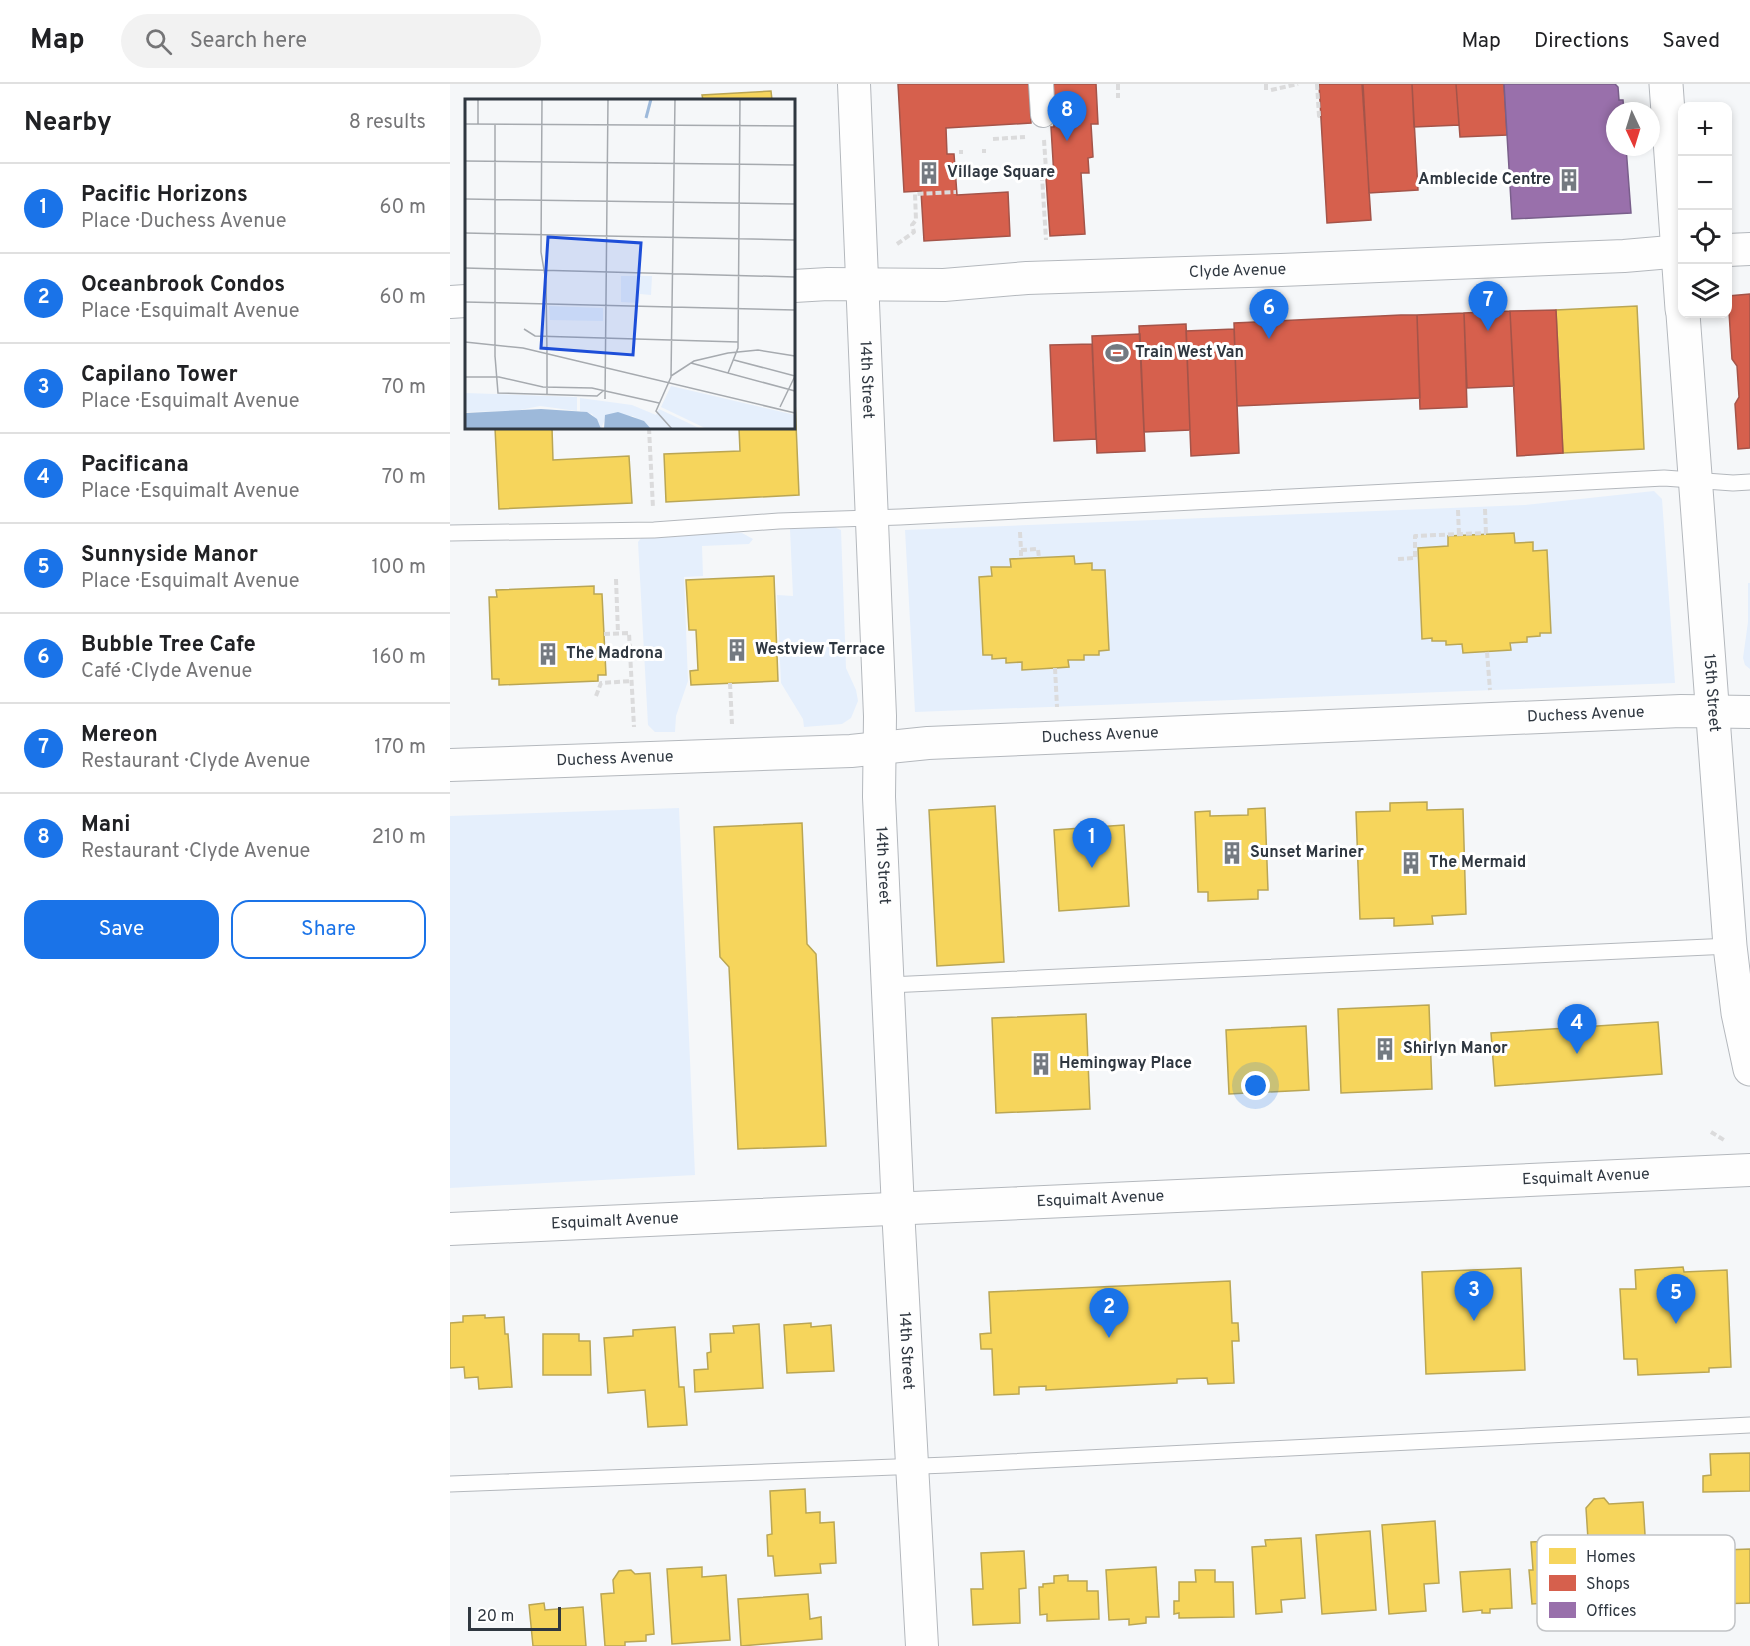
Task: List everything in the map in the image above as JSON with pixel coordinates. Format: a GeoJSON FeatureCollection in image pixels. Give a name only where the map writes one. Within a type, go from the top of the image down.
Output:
{"type":"FeatureCollection","features":[{"type":"Feature","properties":{"kind":"main road"},"geometry":{"type":"LineString","coordinates":[[1666,84],[1678,218]]}},
{"type":"Feature","properties":{"kind":"main road","name":"15th Street"},"geometry":{"type":"LineString","coordinates":[[1683,318],[1730,946],[1738,1012],[1750,1069]]}},
{"type":"Feature","properties":{"kind":"street","name":"14th Street"},"geometry":{"type":"LineString","coordinates":[[854,84],[872,518],[880,747],[879,797],[898,1209],[922,1646]]}},
{"type":"Feature","properties":{"kind":"street"},"geometry":{"type":"LineString","coordinates":[[1040,129],[1041,84]]}},
{"type":"Feature","properties":{"kind":"street"},"geometry":{"type":"LineString","coordinates":[[1732,250],[1750,249]]}},
{"type":"Feature","properties":{"kind":"street","name":"Clyde Avenue"},"geometry":{"type":"LineString","coordinates":[[795,286],[945,285],[1027,278],[1624,256],[1678,251]]}},
{"type":"Feature","properties":{"kind":"street"},"geometry":{"type":"LineString","coordinates":[[450,302],[465,301]]}},
{"type":"Feature","properties":{"kind":"street","name":"Duchess Avenue"},"geometry":{"type":"LineString","coordinates":[[450,765],[851,751],[940,742],[1669,711],[1750,712]]}},
{"type":"Feature","properties":{"kind":"street","name":"Esquimalt Avenue"},"geometry":{"type":"LineString","coordinates":[[450,1229],[1750,1170]]}},
{"type":"Feature","properties":{"kind":"lane"},"geometry":{"type":"LineString","coordinates":[[450,533],[654,530],[779,521],[1445,491],[1664,478],[1750,482]]}},
{"type":"Feature","properties":{"kind":"lane"},"geometry":{"type":"LineString","coordinates":[[889,986],[1730,946]]}},
{"type":"Feature","properties":{"kind":"lane"},"geometry":{"type":"LineString","coordinates":[[450,1484],[912,1467],[1750,1425]]}},
{"type":"Feature","properties":{"kind":"path"},"geometry":{"type":"LineString","coordinates":[[1118,84],[1118,98]]}},
{"type":"Feature","properties":{"kind":"path"},"geometry":{"type":"LineString","coordinates":[[1266,84],[1268,90],[1298,84]]}},
{"type":"Feature","properties":{"kind":"path"},"geometry":{"type":"LineString","coordinates":[[1317,84],[1319,116],[1321,116]]}},
{"type":"Feature","properties":{"kind":"path"},"geometry":{"type":"LineString","coordinates":[[993,139],[1040,129],[1046,170],[1042,176],[1046,240]]}},
{"type":"Feature","properties":{"kind":"path"},"geometry":{"type":"LineString","coordinates":[[897,244],[914,232],[912,225],[916,220],[915,194],[956,192]]}},
{"type":"Feature","properties":{"kind":"path"},"geometry":{"type":"LineString","coordinates":[[649,429],[654,530]]}},
{"type":"Feature","properties":{"kind":"path"},"geometry":{"type":"LineString","coordinates":[[1019,510],[1021,559]]}},
{"type":"Feature","properties":{"kind":"path"},"geometry":{"type":"LineString","coordinates":[[1398,559],[1415,558],[1415,536],[1486,533]]}},
{"type":"Feature","properties":{"kind":"path"},"geometry":{"type":"LineString","coordinates":[[1020,550],[1038,549],[1039,558]]}},
{"type":"Feature","properties":{"kind":"path"},"geometry":{"type":"LineString","coordinates":[[616,579],[618,633]]}},
{"type":"Feature","properties":{"kind":"path"},"geometry":{"type":"LineString","coordinates":[[604,634],[629,633],[634,731]]}},
{"type":"Feature","properties":{"kind":"path"},"geometry":{"type":"LineString","coordinates":[[1487,651],[1491,698]]}},
{"type":"Feature","properties":{"kind":"path"},"geometry":{"type":"LineString","coordinates":[[1055,668],[1057,711]]}},
{"type":"Feature","properties":{"kind":"path"},"geometry":{"type":"LineString","coordinates":[[596,696],[601,683],[632,681]]}},
{"type":"Feature","properties":{"kind":"path"},"geometry":{"type":"LineString","coordinates":[[730,683],[732,725]]}},
{"type":"Feature","properties":{"kind":"shaded area"},"geometry":{"type":"Polygon","coordinates":[[[1654,491],[1662,499],[1675,683],[915,712],[905,530],[1525,505],[1654,491]]]}},
{"type":"Feature","properties":{"kind":"shaded area"},"geometry":{"type":"Polygon","coordinates":[[[834,527],[841,530],[846,668],[856,690],[858,701],[851,718],[842,724],[804,727],[803,719],[781,683],[777,595],[793,596],[790,529],[834,527]]]}},
{"type":"Feature","properties":{"kind":"shaded area"},"geometry":{"type":"Polygon","coordinates":[[[742,533],[753,539],[749,544],[702,546],[703,576],[684,577],[688,681],[676,716],[675,732],[655,732],[648,725],[638,542],[644,534],[742,533]]]}},
{"type":"Feature","properties":{"kind":"shaded area"},"geometry":{"type":"Polygon","coordinates":[[[1748,583],[1750,583],[1750,669],[1745,665],[1743,658],[1748,622],[1748,583]]]}},
{"type":"Feature","properties":{"kind":"shaded area"},"geometry":{"type":"Polygon","coordinates":[[[679,808],[695,1175],[450,1188],[450,816],[679,808]]]}},
{"type":"Feature","properties":{"kind":"building: Homes"},"geometry":{"type":"Polygon","coordinates":[[[771,91],[772,99],[703,99],[702,95],[771,91]]]}},
{"type":"Feature","properties":{"kind":"building: Homes"},"geometry":{"type":"Polygon","coordinates":[[[1637,306],[1644,449],[1563,453],[1556,310],[1637,306]]]}},
{"type":"Feature","properties":{"kind":"building: Homes"},"geometry":{"type":"Polygon","coordinates":[[[795,400],[799,495],[666,502],[664,454],[740,451],[739,429],[795,429],[795,400]]]}},
{"type":"Feature","properties":{"kind":"building: Homes"},"geometry":{"type":"Polygon","coordinates":[[[495,429],[552,429],[553,460],[629,456],[632,503],[499,509],[495,429]]]}},
{"type":"Feature","properties":{"kind":"building: Homes"},"geometry":{"type":"Polygon","coordinates":[[[1514,533],[1515,543],[1533,542],[1533,551],[1547,550],[1551,633],[1540,633],[1540,636],[1527,637],[1527,642],[1510,643],[1511,650],[1463,653],[1462,644],[1446,645],[1446,641],[1432,641],[1432,638],[1422,639],[1418,548],[1448,546],[1448,536],[1514,533]]]}},
{"type":"Feature","properties":{"kind":"building: Homes"},"geometry":{"type":"Polygon","coordinates":[[[1074,556],[1075,564],[1092,563],[1092,570],[1105,570],[1109,650],[1099,651],[1099,655],[1084,655],[1084,660],[1068,660],[1069,667],[1022,670],[1022,662],[1006,663],[1006,658],[992,659],[992,655],[983,655],[979,577],[992,576],[991,567],[1011,567],[1010,559],[1074,556]]]}},
{"type":"Feature","properties":{"kind":"building: Homes","name":"Westview Terrace"},"geometry":{"type":"Polygon","coordinates":[[[774,576],[778,681],[691,685],[690,671],[698,670],[696,630],[689,630],[686,580],[774,576]]]}},
{"type":"Feature","properties":{"kind":"building: Homes","name":"The Madrona"},"geometry":{"type":"Polygon","coordinates":[[[594,586],[594,594],[602,594],[606,675],[598,675],[598,681],[499,685],[499,679],[492,679],[489,597],[497,597],[496,590],[594,586]]]}},
{"type":"Feature","properties":{"kind":"building: Homes","name":"The Mermaid"},"geometry":{"type":"Polygon","coordinates":[[[1427,802],[1427,810],[1463,809],[1466,914],[1432,916],[1433,924],[1394,926],[1394,918],[1360,919],[1356,812],[1390,811],[1390,803],[1427,802]]]}},
{"type":"Feature","properties":{"kind":"building: Homes"},"geometry":{"type":"Polygon","coordinates":[[[995,806],[1004,962],[937,966],[929,810],[995,806]]]}},
{"type":"Feature","properties":{"kind":"building: Homes","name":"Sunset Mariner"},"geometry":{"type":"Polygon","coordinates":[[[1265,808],[1268,890],[1258,890],[1258,899],[1208,901],[1208,892],[1198,892],[1195,812],[1210,811],[1210,816],[1248,815],[1248,809],[1265,808]]]}},
{"type":"Feature","properties":{"kind":"building: Homes"},"geometry":{"type":"Polygon","coordinates":[[[802,823],[807,944],[816,954],[826,1146],[738,1149],[729,967],[720,957],[714,827],[802,823]]]}},
{"type":"Feature","properties":{"kind":"building: Homes"},"geometry":{"type":"Polygon","coordinates":[[[1124,825],[1129,906],[1059,911],[1054,830],[1124,825]]]}},
{"type":"Feature","properties":{"kind":"building: Homes","name":"Shirlyn Manor"},"geometry":{"type":"Polygon","coordinates":[[[1429,1005],[1432,1089],[1341,1093],[1338,1009],[1429,1005]]]}},
{"type":"Feature","properties":{"kind":"building: Homes","name":"Hemingway Place"},"geometry":{"type":"Polygon","coordinates":[[[1086,1014],[1090,1109],[996,1113],[992,1018],[1086,1014]]]}},
{"type":"Feature","properties":{"kind":"building: Homes"},"geometry":{"type":"Polygon","coordinates":[[[1658,1022],[1662,1074],[1495,1086],[1491,1033],[1658,1022]]]}},
{"type":"Feature","properties":{"kind":"building: Homes"},"geometry":{"type":"Polygon","coordinates":[[[1306,1026],[1309,1090],[1229,1094],[1226,1030],[1306,1026]]]}},
{"type":"Feature","properties":{"kind":"building: Homes"},"geometry":{"type":"Polygon","coordinates":[[[1683,1267],[1684,1272],[1727,1270],[1731,1367],[1709,1368],[1709,1372],[1638,1375],[1637,1359],[1624,1359],[1620,1289],[1636,1289],[1635,1270],[1683,1267]]]}},
{"type":"Feature","properties":{"kind":"building: Homes"},"geometry":{"type":"Polygon","coordinates":[[[1521,1268],[1525,1370],[1426,1374],[1422,1272],[1521,1268]]]}},
{"type":"Feature","properties":{"kind":"building: Homes"},"geometry":{"type":"Polygon","coordinates":[[[1230,1281],[1232,1323],[1238,1323],[1239,1341],[1232,1341],[1234,1383],[1208,1384],[1207,1378],[1177,1379],[1177,1383],[1046,1390],[1046,1386],[1019,1387],[1019,1394],[994,1395],[992,1349],[981,1349],[980,1334],[991,1333],[989,1292],[1230,1281]]]}},
{"type":"Feature","properties":{"kind":"building: Homes"},"geometry":{"type":"Polygon","coordinates":[[[485,1315],[485,1318],[504,1317],[505,1334],[508,1334],[512,1387],[479,1389],[478,1377],[465,1378],[464,1367],[450,1368],[450,1323],[463,1322],[463,1316],[485,1315]]]}},
{"type":"Feature","properties":{"kind":"building: Homes"},"geometry":{"type":"Polygon","coordinates":[[[811,1323],[811,1327],[831,1325],[834,1371],[787,1373],[784,1325],[811,1323]]]}},
{"type":"Feature","properties":{"kind":"building: Homes"},"geometry":{"type":"Polygon","coordinates":[[[759,1324],[763,1388],[695,1392],[694,1370],[708,1369],[707,1353],[711,1352],[710,1334],[734,1333],[733,1326],[759,1324]]]}},
{"type":"Feature","properties":{"kind":"building: Homes"},"geometry":{"type":"Polygon","coordinates":[[[675,1327],[679,1387],[684,1387],[687,1425],[648,1427],[645,1390],[608,1393],[604,1338],[633,1336],[633,1330],[675,1327]]]}},
{"type":"Feature","properties":{"kind":"building: Homes"},"geometry":{"type":"Polygon","coordinates":[[[543,1334],[579,1334],[579,1341],[590,1341],[591,1375],[543,1375],[543,1334]]]}},
{"type":"Feature","properties":{"kind":"building: Homes"},"geometry":{"type":"Polygon","coordinates":[[[1750,1453],[1750,1491],[1703,1492],[1703,1476],[1711,1475],[1710,1454],[1750,1453]]]}},
{"type":"Feature","properties":{"kind":"building: Homes"},"geometry":{"type":"Polygon","coordinates":[[[805,1489],[806,1513],[820,1512],[820,1523],[834,1522],[836,1563],[820,1564],[821,1573],[775,1576],[773,1556],[768,1556],[767,1535],[772,1534],[770,1491],[805,1489]]]}},
{"type":"Feature","properties":{"kind":"building: Homes"},"geometry":{"type":"Polygon","coordinates":[[[1604,1498],[1609,1504],[1643,1502],[1645,1535],[1588,1535],[1586,1508],[1594,1499],[1604,1498]]]}},
{"type":"Feature","properties":{"kind":"building: Homes"},"geometry":{"type":"Polygon","coordinates":[[[1435,1521],[1439,1583],[1424,1584],[1426,1611],[1389,1614],[1382,1525],[1435,1521]]]}},
{"type":"Feature","properties":{"kind":"building: Homes"},"geometry":{"type":"Polygon","coordinates":[[[1370,1531],[1376,1610],[1322,1614],[1316,1535],[1370,1531]]]}},
{"type":"Feature","properties":{"kind":"building: Homes"},"geometry":{"type":"Polygon","coordinates":[[[1301,1538],[1305,1598],[1281,1600],[1282,1612],[1256,1614],[1252,1547],[1266,1546],[1265,1540],[1301,1538]]]}},
{"type":"Feature","properties":{"kind":"building: Homes"},"geometry":{"type":"Polygon","coordinates":[[[1531,1542],[1537,1542],[1537,1604],[1532,1604],[1529,1570],[1533,1570],[1531,1542]]]}},
{"type":"Feature","properties":{"kind":"building: Homes"},"geometry":{"type":"Polygon","coordinates":[[[1750,1549],[1750,1603],[1735,1603],[1735,1550],[1750,1549]]]}},
{"type":"Feature","properties":{"kind":"building: Homes"},"geometry":{"type":"Polygon","coordinates":[[[1024,1551],[1026,1588],[1019,1589],[1020,1623],[973,1625],[971,1589],[983,1589],[981,1553],[1024,1551]]]}},
{"type":"Feature","properties":{"kind":"building: Homes"},"geometry":{"type":"Polygon","coordinates":[[[702,1567],[702,1577],[726,1575],[730,1640],[672,1644],[667,1569],[702,1567]]]}},
{"type":"Feature","properties":{"kind":"building: Homes"},"geometry":{"type":"Polygon","coordinates":[[[1156,1567],[1159,1617],[1146,1617],[1146,1623],[1129,1625],[1129,1619],[1109,1620],[1106,1570],[1156,1567]]]}},
{"type":"Feature","properties":{"kind":"building: Homes"},"geometry":{"type":"Polygon","coordinates":[[[1510,1569],[1512,1608],[1490,1609],[1490,1613],[1482,1613],[1482,1610],[1463,1612],[1460,1572],[1510,1569]]]}},
{"type":"Feature","properties":{"kind":"building: Homes"},"geometry":{"type":"Polygon","coordinates":[[[631,1570],[635,1574],[650,1573],[654,1634],[646,1635],[646,1641],[625,1642],[625,1646],[605,1646],[601,1594],[614,1593],[613,1580],[619,1571],[631,1570]]]}},
{"type":"Feature","properties":{"kind":"building: Homes"},"geometry":{"type":"Polygon","coordinates":[[[1195,1570],[1215,1570],[1215,1582],[1233,1582],[1234,1617],[1179,1618],[1179,1613],[1174,1614],[1174,1601],[1179,1601],[1179,1582],[1196,1582],[1195,1570]]]}},
{"type":"Feature","properties":{"kind":"building: Homes"},"geometry":{"type":"Polygon","coordinates":[[[1068,1575],[1068,1581],[1087,1581],[1087,1591],[1098,1591],[1099,1619],[1047,1621],[1047,1614],[1040,1615],[1039,1587],[1043,1587],[1043,1584],[1054,1583],[1054,1576],[1068,1575]]]}},
{"type":"Feature","properties":{"kind":"building: Homes"},"geometry":{"type":"Polygon","coordinates":[[[808,1594],[810,1619],[821,1617],[822,1639],[741,1646],[738,1599],[808,1594]]]}},
{"type":"Feature","properties":{"kind":"building: Homes"},"geometry":{"type":"Polygon","coordinates":[[[544,1603],[545,1610],[583,1607],[586,1646],[533,1646],[529,1605],[544,1603]]]}},
{"type":"Feature","properties":{"kind":"building: Shops","name":"Village Square"},"geometry":{"type":"Polygon","coordinates":[[[898,84],[1029,84],[1031,123],[946,128],[947,154],[954,154],[957,195],[1008,192],[1010,236],[924,241],[921,191],[904,192],[898,84]]]}},
{"type":"Feature","properties":{"kind":"building: Shops","name":"Village Square"},"geometry":{"type":"Polygon","coordinates":[[[1052,84],[1096,84],[1098,124],[1091,124],[1093,157],[1088,158],[1089,173],[1081,173],[1085,234],[1050,236],[1046,178],[1054,177],[1051,127],[1054,127],[1052,84]]]}},
{"type":"Feature","properties":{"kind":"building: Shops"},"geometry":{"type":"Polygon","coordinates":[[[1319,84],[1362,84],[1371,220],[1327,223],[1319,84]]]}},
{"type":"Feature","properties":{"kind":"building: Shops"},"geometry":{"type":"Polygon","coordinates":[[[1363,84],[1412,84],[1418,190],[1369,193],[1363,84]]]}},
{"type":"Feature","properties":{"kind":"building: Shops"},"geometry":{"type":"Polygon","coordinates":[[[1412,84],[1456,84],[1459,125],[1414,127],[1412,84]]]}},
{"type":"Feature","properties":{"kind":"building: Shops"},"geometry":{"type":"Polygon","coordinates":[[[1456,84],[1504,84],[1507,135],[1460,137],[1456,84]]]}},
{"type":"Feature","properties":{"kind":"building: Shops"},"geometry":{"type":"Polygon","coordinates":[[[1750,294],[1750,448],[1738,449],[1735,404],[1739,397],[1737,366],[1732,359],[1729,318],[1732,318],[1732,296],[1750,294]]]}},
{"type":"Feature","properties":{"kind":"building: Shops"},"geometry":{"type":"Polygon","coordinates":[[[1556,310],[1563,453],[1517,456],[1510,311],[1556,310]]]}},
{"type":"Feature","properties":{"kind":"building: Shops"},"geometry":{"type":"Polygon","coordinates":[[[1510,311],[1514,386],[1467,388],[1464,313],[1510,311]]]}},
{"type":"Feature","properties":{"kind":"building: Shops"},"geometry":{"type":"Polygon","coordinates":[[[1464,313],[1467,407],[1420,409],[1417,315],[1464,313]]]}},
{"type":"Feature","properties":{"kind":"building: Shops"},"geometry":{"type":"Polygon","coordinates":[[[1417,315],[1420,398],[1237,406],[1234,323],[1417,315]]]}},
{"type":"Feature","properties":{"kind":"building: Shops"},"geometry":{"type":"Polygon","coordinates":[[[1186,324],[1190,430],[1144,432],[1139,326],[1186,324]]]}},
{"type":"Feature","properties":{"kind":"building: Shops"},"geometry":{"type":"Polygon","coordinates":[[[1234,329],[1239,453],[1191,456],[1186,331],[1234,329]]]}},
{"type":"Feature","properties":{"kind":"building: Shops"},"geometry":{"type":"Polygon","coordinates":[[[1140,334],[1145,451],[1097,453],[1092,336],[1140,334]]]}},
{"type":"Feature","properties":{"kind":"building: Shops"},"geometry":{"type":"Polygon","coordinates":[[[1092,344],[1096,439],[1054,441],[1050,345],[1092,344]]]}},
{"type":"Feature","properties":{"kind":"building: Offices","name":"Amblecide Centre"},"geometry":{"type":"Polygon","coordinates":[[[1504,84],[1615,84],[1618,87],[1619,100],[1623,102],[1606,102],[1606,156],[1627,156],[1631,213],[1512,219],[1504,84]]]}},
{"type":"Feature","properties":{"kind":"place","name":"Mani"},"geometry":{"type":"Point","coordinates":[1067,141]}},
{"type":"Feature","properties":{"kind":"place","name":"Village Square"},"geometry":{"type":"Point","coordinates":[929,173]}},
{"type":"Feature","properties":{"kind":"place","name":"Amblecide Centre"},"geometry":{"type":"Point","coordinates":[1569,180]}},
{"type":"Feature","properties":{"kind":"place","name":"Mereon"},"geometry":{"type":"Point","coordinates":[1488,331]}},
{"type":"Feature","properties":{"kind":"place","name":"Bubble Tree Cafe"},"geometry":{"type":"Point","coordinates":[1269,339]}},
{"type":"Feature","properties":{"kind":"place","name":"Train West Van"},"geometry":{"type":"Point","coordinates":[1117,353]}},
{"type":"Feature","properties":{"kind":"place","name":"Westview Terrace"},"geometry":{"type":"Point","coordinates":[737,650]}},
{"type":"Feature","properties":{"kind":"place","name":"The Madrona"},"geometry":{"type":"Point","coordinates":[548,654]}},
{"type":"Feature","properties":{"kind":"place","name":"Sunset Mariner"},"geometry":{"type":"Point","coordinates":[1232,853]}},
{"type":"Feature","properties":{"kind":"place","name":"The Mermaid"},"geometry":{"type":"Point","coordinates":[1411,863]}},
{"type":"Feature","properties":{"kind":"place","name":"Pacific Horizons"},"geometry":{"type":"Point","coordinates":[1092,868]}},
{"type":"Feature","properties":{"kind":"place","name":"Shirlyn Manor"},"geometry":{"type":"Point","coordinates":[1385,1049]}},
{"type":"Feature","properties":{"kind":"place","name":"Pacificana"},"geometry":{"type":"Point","coordinates":[1577,1054]}},
{"type":"Feature","properties":{"kind":"place","name":"Hemingway Place"},"geometry":{"type":"Point","coordinates":[1041,1064]}},
{"type":"Feature","properties":{"kind":"place","name":"Capilano Tower"},"geometry":{"type":"Point","coordinates":[1474,1321]}},
{"type":"Feature","properties":{"kind":"place","name":"Sunnyside Manor"},"geometry":{"type":"Point","coordinates":[1676,1324]}},
{"type":"Feature","properties":{"kind":"place","name":"Oceanbrook Condos"},"geometry":{"type":"Point","coordinates":[1109,1338]}}]}
